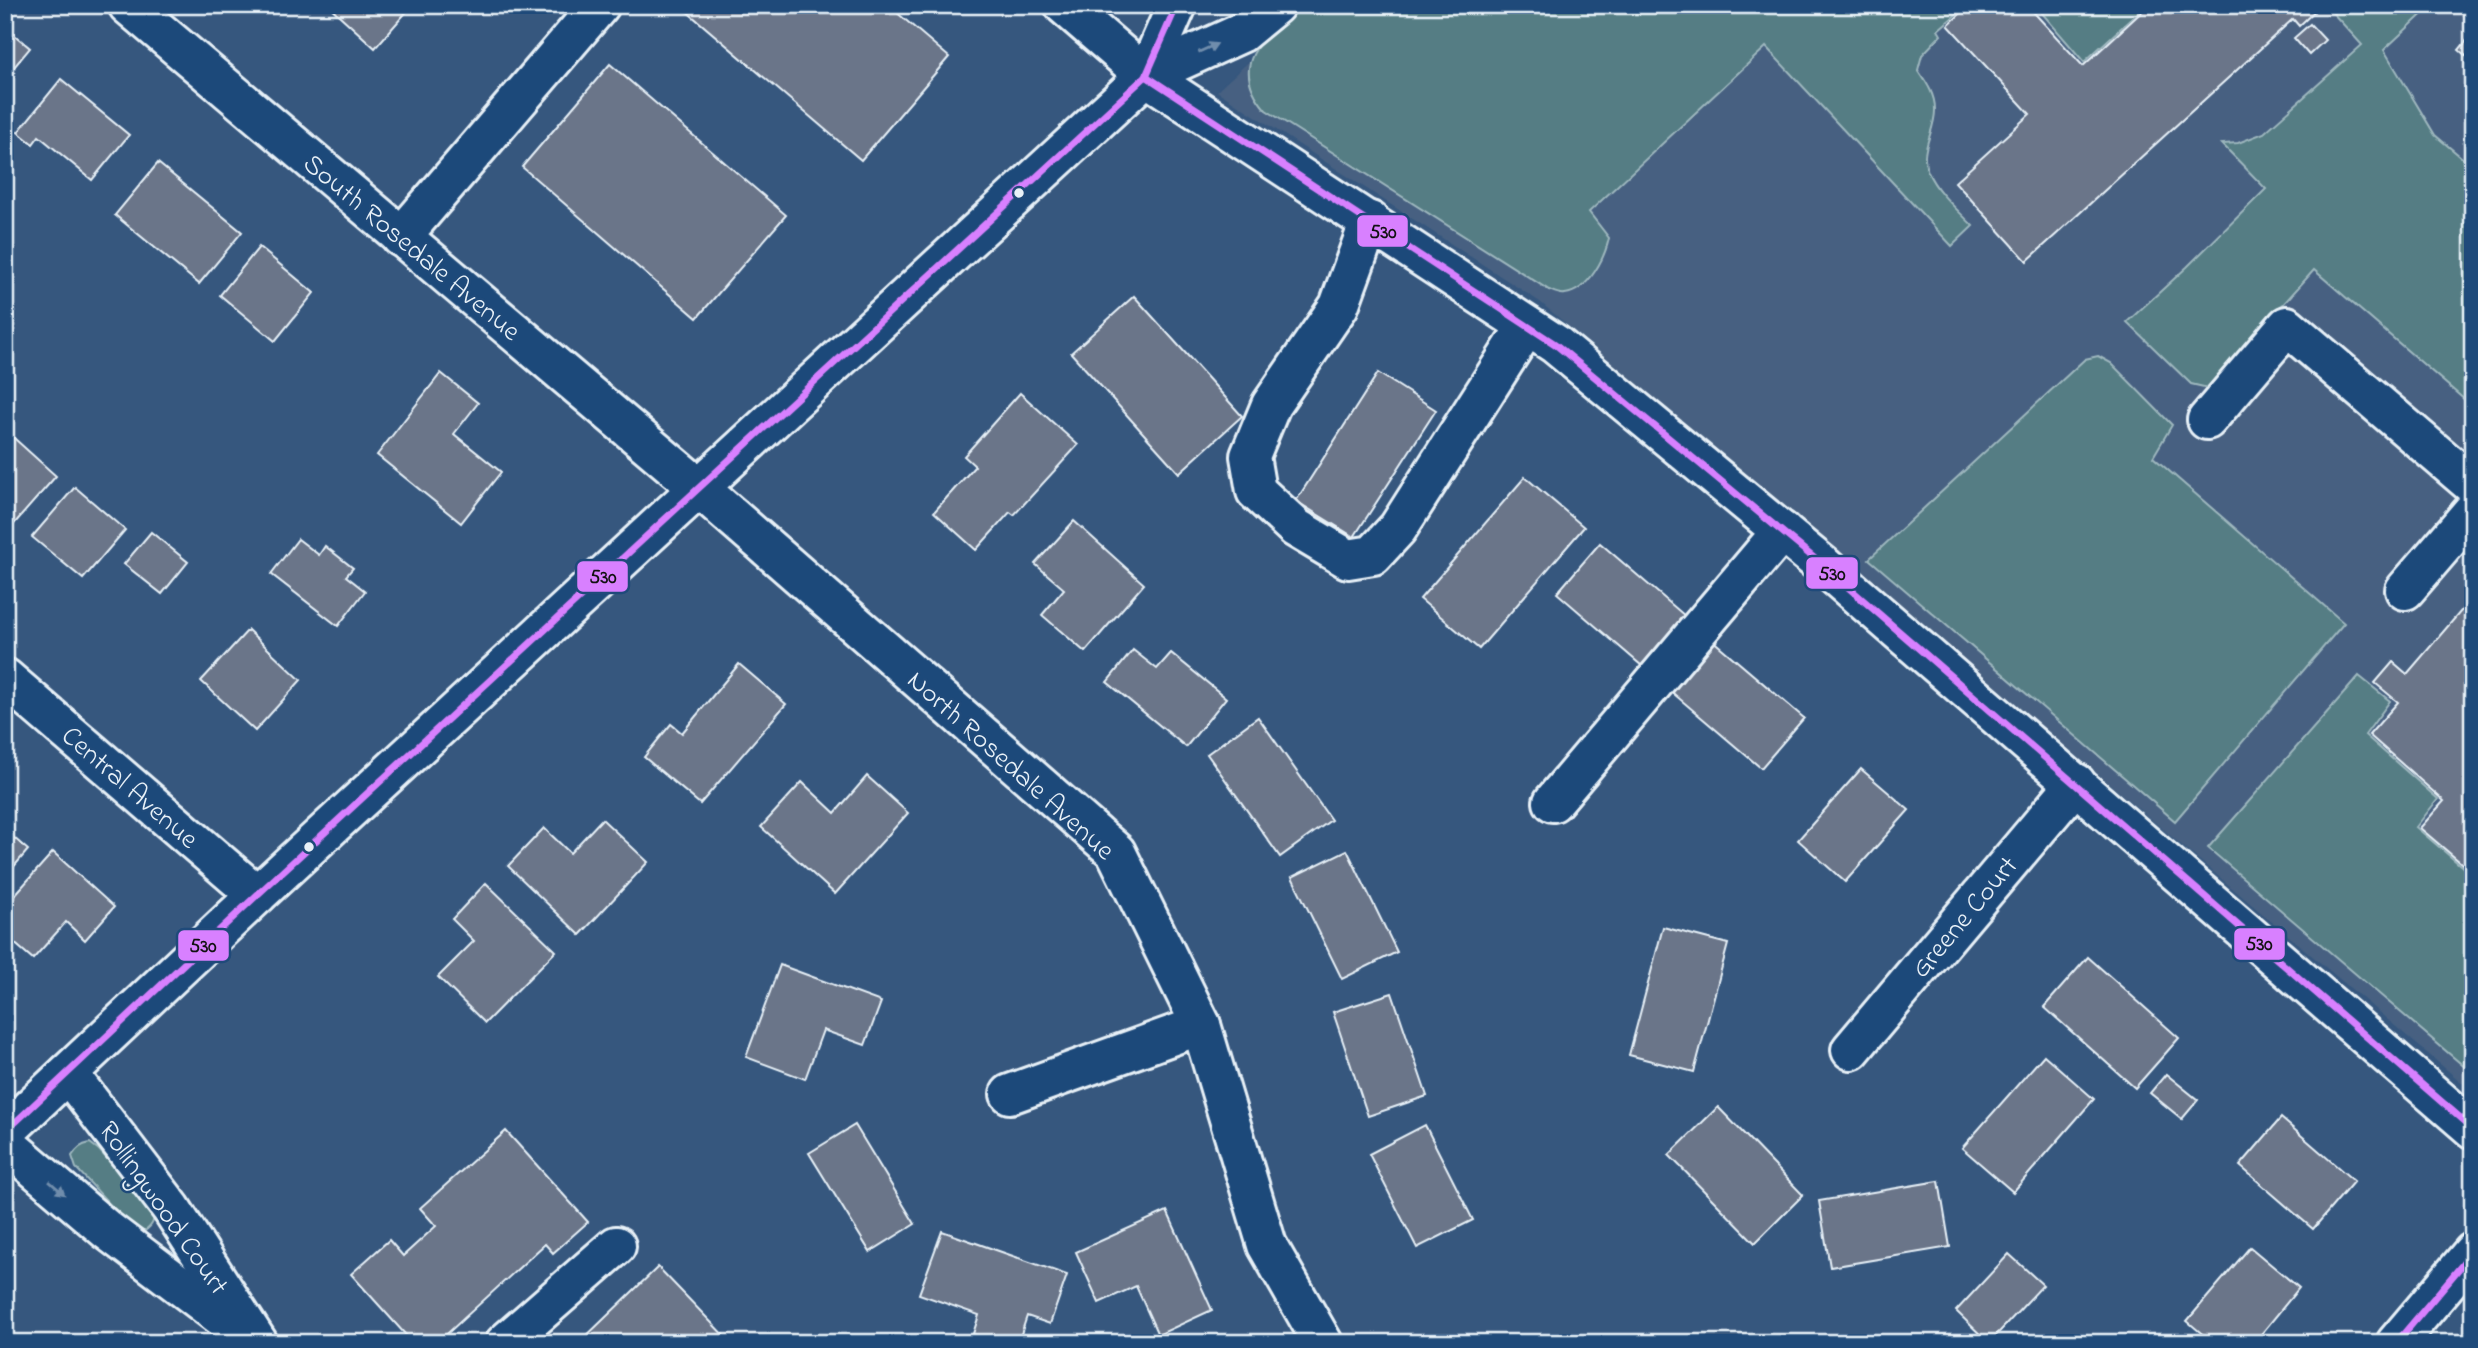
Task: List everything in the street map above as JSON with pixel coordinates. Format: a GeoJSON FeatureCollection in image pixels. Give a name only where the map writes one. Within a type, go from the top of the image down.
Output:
{"type":"FeatureCollection","features":[{"type":"Feature","properties":{"kind":"street","name":"South Rosedale Avenue"},"geometry":{"type":"LineString","coordinates":[[128,5],[698,487]]}},
{"type":"Feature","properties":{"kind":"street"},"geometry":{"type":"LineString","coordinates":[[401,237],[600,5]]}},
{"type":"Feature","properties":{"kind":"street"},"geometry":{"type":"LineString","coordinates":[[1064,5],[1146,76],[1370,220],[1555,344],[1782,531],[2473,1129]]}},
{"type":"Feature","properties":{"kind":"street"},"geometry":{"type":"LineString","coordinates":[[1146,76],[1178,5]]}},
{"type":"Feature","properties":{"kind":"street"},"geometry":{"type":"LineString","coordinates":[[5,1132],[257,895],[1146,76],[1241,33],[1275,5]]}},
{"type":"Feature","properties":{"kind":"street"},"geometry":{"type":"LineString","coordinates":[[1370,220],[1339,306],[1271,405],[1250,456],[1256,491],[1296,528],[1348,559],[1373,555],[1398,528],[1527,326]]}},
{"type":"Feature","properties":{"kind":"street"},"geometry":{"type":"LineString","coordinates":[[2207,420],[2287,326],[2473,485]]}},
{"type":"Feature","properties":{"kind":"street","name":"North Rosedale Avenue"},"geometry":{"type":"LineString","coordinates":[[698,487],[1116,852],[1201,1025],[1267,1245],[1323,1343]]}},
{"type":"Feature","properties":{"kind":"street"},"geometry":{"type":"LineString","coordinates":[[2406,590],[2473,511]]}},
{"type":"Feature","properties":{"kind":"street"},"geometry":{"type":"LineString","coordinates":[[1553,802],[1782,531]]}},
{"type":"Feature","properties":{"kind":"street","name":"Central Avenue"},"geometry":{"type":"LineString","coordinates":[[5,678],[257,895]]}},
{"type":"Feature","properties":{"kind":"street","name":"Greene Court"},"geometry":{"type":"LineString","coordinates":[[1851,1050],[2076,783]]}},
{"type":"Feature","properties":{"kind":"street"},"geometry":{"type":"LineString","coordinates":[[1010,1094],[1201,1025]]}},
{"type":"Feature","properties":{"kind":"street","name":"Rollingwood Court"},"geometry":{"type":"LineString","coordinates":[[68,1073],[171,1208],[257,1343]]}},
{"type":"Feature","properties":{"kind":"street","name":"Rollingwood Court"},"geometry":{"type":"LineString","coordinates":[[5,1143],[107,1230],[257,1343]]}},
{"type":"Feature","properties":{"kind":"street"},"geometry":{"type":"LineString","coordinates":[[505,1343],[615,1246]]}},
{"type":"Feature","properties":{"kind":"street"},"geometry":{"type":"LineString","coordinates":[[2396,1343],[2473,1252]]}},
{"type":"Feature","properties":{"kind":"shaded area"},"geometry":{"type":"Polygon","coordinates":[[[1310,5],[2473,5],[2473,1092],[1540,302],[1217,91],[1310,5]]]}},
{"type":"Feature","properties":{"kind":"green space"},"geometry":{"type":"Polygon","coordinates":[[[1303,5],[1967,5],[1938,30],[1941,35],[1922,55],[1918,70],[1930,88],[1935,104],[1935,117],[1926,148],[1925,164],[1942,194],[1973,226],[1952,246],[1766,47],[1589,212],[1609,238],[1604,254],[1595,272],[1581,287],[1574,292],[1557,293],[1266,110],[1254,93],[1249,77],[1250,63],[1264,38],[1303,5]]]}},
{"type":"Feature","properties":{"kind":"green space"},"geometry":{"type":"Polygon","coordinates":[[[2035,5],[2146,5],[2084,62],[2035,5]]]}},
{"type":"Feature","properties":{"kind":"green space"},"geometry":{"type":"Polygon","coordinates":[[[2338,5],[2432,5],[2384,50],[2435,135],[2473,167],[2473,407],[2314,270],[2208,388],[2191,384],[2127,322],[2266,189],[2222,144],[2238,143],[2264,133],[2362,45],[2331,11],[2338,5]]]}},
{"type":"Feature","properties":{"kind":"green space"},"geometry":{"type":"Polygon","coordinates":[[[2098,356],[2111,363],[2172,425],[2153,457],[2344,623],[2175,821],[1869,559],[2085,359],[2098,356]]]}},
{"type":"Feature","properties":{"kind":"green space"},"geometry":{"type":"Polygon","coordinates":[[[2359,676],[2390,701],[2365,735],[2438,799],[2416,827],[2473,876],[2473,1074],[2208,848],[2359,676]]]}},
{"type":"Feature","properties":{"kind":"green space"},"geometry":{"type":"Polygon","coordinates":[[[90,1143],[153,1210],[153,1222],[145,1231],[131,1227],[76,1168],[72,1156],[80,1147],[90,1143]]]}},
{"type":"Feature","properties":{"kind":"building"},"geometry":{"type":"Polygon","coordinates":[[[328,5],[405,5],[409,9],[375,48],[328,5]]]}},
{"type":"Feature","properties":{"kind":"building"},"geometry":{"type":"Polygon","coordinates":[[[687,5],[888,5],[949,57],[861,160],[684,9],[687,5]]]}},
{"type":"Feature","properties":{"kind":"building"},"geometry":{"type":"Polygon","coordinates":[[[1970,5],[2027,5],[2083,66],[2149,5],[2321,5],[2299,26],[2293,19],[2027,261],[1955,182],[2030,114],[1948,25],[1970,5]]]}},
{"type":"Feature","properties":{"kind":"building"},"geometry":{"type":"Polygon","coordinates":[[[2310,24],[2325,40],[2309,55],[2294,38],[2310,24]]]}},
{"type":"Feature","properties":{"kind":"building"},"geometry":{"type":"Polygon","coordinates":[[[5,27],[30,48],[5,78],[5,27]]]}},
{"type":"Feature","properties":{"kind":"building"},"geometry":{"type":"Polygon","coordinates":[[[2473,33],[2473,62],[2459,50],[2473,33]]]}},
{"type":"Feature","properties":{"kind":"building"},"geometry":{"type":"Polygon","coordinates":[[[610,64],[786,215],[697,318],[522,167],[610,64]]]}},
{"type":"Feature","properties":{"kind":"building"},"geometry":{"type":"Polygon","coordinates":[[[61,79],[129,135],[92,180],[39,136],[33,144],[18,132],[61,79]]]}},
{"type":"Feature","properties":{"kind":"building"},"geometry":{"type":"Polygon","coordinates":[[[158,163],[242,232],[199,284],[115,215],[158,163]]]}},
{"type":"Feature","properties":{"kind":"building"},"geometry":{"type":"Polygon","coordinates":[[[259,247],[314,293],[275,341],[220,295],[259,247]]]}},
{"type":"Feature","properties":{"kind":"building"},"geometry":{"type":"Polygon","coordinates":[[[1134,296],[1242,416],[1179,473],[1071,353],[1134,296]]]}},
{"type":"Feature","properties":{"kind":"building"},"geometry":{"type":"Polygon","coordinates":[[[441,373],[478,403],[454,434],[501,472],[461,523],[377,455],[441,373]]]}},
{"type":"Feature","properties":{"kind":"building"},"geometry":{"type":"Polygon","coordinates":[[[1378,373],[1436,410],[1354,537],[1296,501],[1378,373]]]}},
{"type":"Feature","properties":{"kind":"building"},"geometry":{"type":"Polygon","coordinates":[[[1020,393],[1078,445],[1014,515],[1010,512],[976,550],[934,512],[975,466],[964,456],[1020,393]]]}},
{"type":"Feature","properties":{"kind":"building"},"geometry":{"type":"Polygon","coordinates":[[[5,430],[56,476],[14,524],[5,516],[5,430]]]}},
{"type":"Feature","properties":{"kind":"building"},"geometry":{"type":"Polygon","coordinates":[[[1525,477],[1584,527],[1479,649],[1420,599],[1525,477]]]}},
{"type":"Feature","properties":{"kind":"building"},"geometry":{"type":"Polygon","coordinates":[[[75,487],[125,530],[83,579],[32,537],[75,487]]]}},
{"type":"Feature","properties":{"kind":"building"},"geometry":{"type":"Polygon","coordinates":[[[1074,521],[1144,584],[1085,652],[1042,615],[1064,589],[1035,564],[1074,521]]]}},
{"type":"Feature","properties":{"kind":"building"},"geometry":{"type":"Polygon","coordinates":[[[151,532],[188,562],[162,594],[124,564],[151,532]]]}},
{"type":"Feature","properties":{"kind":"building"},"geometry":{"type":"Polygon","coordinates":[[[298,539],[319,555],[325,546],[353,568],[346,576],[365,591],[338,626],[271,574],[298,539]]]}},
{"type":"Feature","properties":{"kind":"building"},"geometry":{"type":"Polygon","coordinates":[[[1600,543],[1692,622],[1649,672],[1557,593],[1600,543]]]}},
{"type":"Feature","properties":{"kind":"building"},"geometry":{"type":"Polygon","coordinates":[[[2473,597],[2473,873],[2420,828],[2444,801],[2369,735],[2398,702],[2375,683],[2393,662],[2407,674],[2473,597]]]}},
{"type":"Feature","properties":{"kind":"building"},"geometry":{"type":"Polygon","coordinates":[[[248,630],[301,680],[255,731],[201,681],[248,630]]]}},
{"type":"Feature","properties":{"kind":"building"},"geometry":{"type":"Polygon","coordinates":[[[1711,639],[1804,718],[1761,768],[1668,689],[1711,639]]]}},
{"type":"Feature","properties":{"kind":"building"},"geometry":{"type":"Polygon","coordinates":[[[1133,650],[1157,669],[1171,653],[1226,698],[1186,747],[1107,682],[1133,650]]]}},
{"type":"Feature","properties":{"kind":"building"},"geometry":{"type":"Polygon","coordinates":[[[739,664],[786,704],[700,804],[644,757],[671,724],[682,733],[739,664]]]}},
{"type":"Feature","properties":{"kind":"building"},"geometry":{"type":"Polygon","coordinates":[[[1258,717],[1331,820],[1280,857],[1207,754],[1258,717]]]}},
{"type":"Feature","properties":{"kind":"building"},"geometry":{"type":"Polygon","coordinates":[[[1861,769],[1909,810],[1845,882],[1798,840],[1861,769]]]}},
{"type":"Feature","properties":{"kind":"building"},"geometry":{"type":"Polygon","coordinates":[[[867,776],[908,813],[835,894],[761,827],[802,782],[835,813],[867,776]]]}},
{"type":"Feature","properties":{"kind":"building"},"geometry":{"type":"Polygon","coordinates":[[[602,819],[648,862],[580,935],[508,866],[544,828],[570,853],[602,819]]]}},
{"type":"Feature","properties":{"kind":"building"},"geometry":{"type":"Polygon","coordinates":[[[5,830],[28,850],[5,877],[5,830]]]}},
{"type":"Feature","properties":{"kind":"building"},"geometry":{"type":"Polygon","coordinates":[[[1347,850],[1397,952],[1342,979],[1292,877],[1347,850]]]}},
{"type":"Feature","properties":{"kind":"building"},"geometry":{"type":"Polygon","coordinates":[[[53,852],[114,907],[85,940],[66,922],[33,959],[5,935],[5,906],[53,852]]]}},
{"type":"Feature","properties":{"kind":"building"},"geometry":{"type":"Polygon","coordinates":[[[486,883],[556,951],[485,1023],[438,977],[474,941],[452,919],[486,883]]]}},
{"type":"Feature","properties":{"kind":"building"},"geometry":{"type":"Polygon","coordinates":[[[1663,927],[1728,944],[1694,1072],[1629,1055],[1663,927]]]}},
{"type":"Feature","properties":{"kind":"building"},"geometry":{"type":"Polygon","coordinates":[[[2088,957],[2179,1038],[2135,1088],[2044,1007],[2088,957]]]}},
{"type":"Feature","properties":{"kind":"building"},"geometry":{"type":"Polygon","coordinates":[[[780,965],[881,1002],[865,1045],[823,1030],[805,1079],[746,1057],[780,965]]]}},
{"type":"Feature","properties":{"kind":"building"},"geometry":{"type":"Polygon","coordinates":[[[1392,993],[1427,1096],[1368,1116],[1333,1012],[1392,993]]]}},
{"type":"Feature","properties":{"kind":"building"},"geometry":{"type":"Polygon","coordinates":[[[2044,1055],[2094,1099],[2013,1192],[1962,1148],[2044,1055]]]}},
{"type":"Feature","properties":{"kind":"building"},"geometry":{"type":"Polygon","coordinates":[[[2166,1074],[2198,1100],[2182,1119],[2150,1093],[2166,1074]]]}},
{"type":"Feature","properties":{"kind":"building"},"geometry":{"type":"Polygon","coordinates":[[[1718,1107],[1803,1195],[1755,1243],[1669,1155],[1718,1107]]]}},
{"type":"Feature","properties":{"kind":"building"},"geometry":{"type":"Polygon","coordinates":[[[2281,1118],[2354,1181],[2313,1229],[2240,1166],[2281,1118]]]}},
{"type":"Feature","properties":{"kind":"building"},"geometry":{"type":"Polygon","coordinates":[[[855,1125],[915,1224],[870,1252],[809,1153],[855,1125]]]}},
{"type":"Feature","properties":{"kind":"building"},"geometry":{"type":"Polygon","coordinates":[[[1425,1125],[1473,1220],[1417,1248],[1369,1154],[1425,1125]]]}},
{"type":"Feature","properties":{"kind":"building"},"geometry":{"type":"Polygon","coordinates":[[[506,1131],[588,1222],[553,1253],[545,1244],[437,1343],[413,1343],[351,1274],[389,1240],[403,1256],[436,1226],[420,1208],[506,1131]]]}},
{"type":"Feature","properties":{"kind":"building"},"geometry":{"type":"Polygon","coordinates":[[[1939,1181],[1950,1247],[1830,1267],[1819,1201],[1939,1181]]]}},
{"type":"Feature","properties":{"kind":"building"},"geometry":{"type":"Polygon","coordinates":[[[1167,1211],[1212,1310],[1158,1335],[1136,1286],[1099,1303],[1076,1252],[1167,1211]]]}},
{"type":"Feature","properties":{"kind":"building"},"geometry":{"type":"Polygon","coordinates":[[[942,1231],[1067,1275],[1050,1324],[1027,1316],[1018,1343],[998,1343],[973,1334],[979,1315],[919,1294],[942,1231]]]}},
{"type":"Feature","properties":{"kind":"building"},"geometry":{"type":"Polygon","coordinates":[[[2250,1247],[2299,1288],[2254,1343],[2213,1343],[2187,1321],[2250,1247]]]}},
{"type":"Feature","properties":{"kind":"building"},"geometry":{"type":"Polygon","coordinates":[[[2009,1254],[2043,1285],[1989,1343],[1956,1311],[2009,1254]]]}},
{"type":"Feature","properties":{"kind":"building"},"geometry":{"type":"Polygon","coordinates":[[[658,1267],[731,1343],[579,1343],[658,1267]]]}},
{"type":"Feature","properties":{"kind":"transit line","name":"530"},"geometry":{"type":"LineString","coordinates":[[5,1132],[257,895],[1146,76],[1177,5]]}},
{"type":"Feature","properties":{"kind":"transit line","name":"530"},"geometry":{"type":"LineString","coordinates":[[1146,76],[1555,344],[1826,568],[2473,1129]]}},
{"type":"Feature","properties":{"kind":"transit line","name":"530"},"geometry":{"type":"LineString","coordinates":[[2396,1343],[2473,1252]]}}]}
